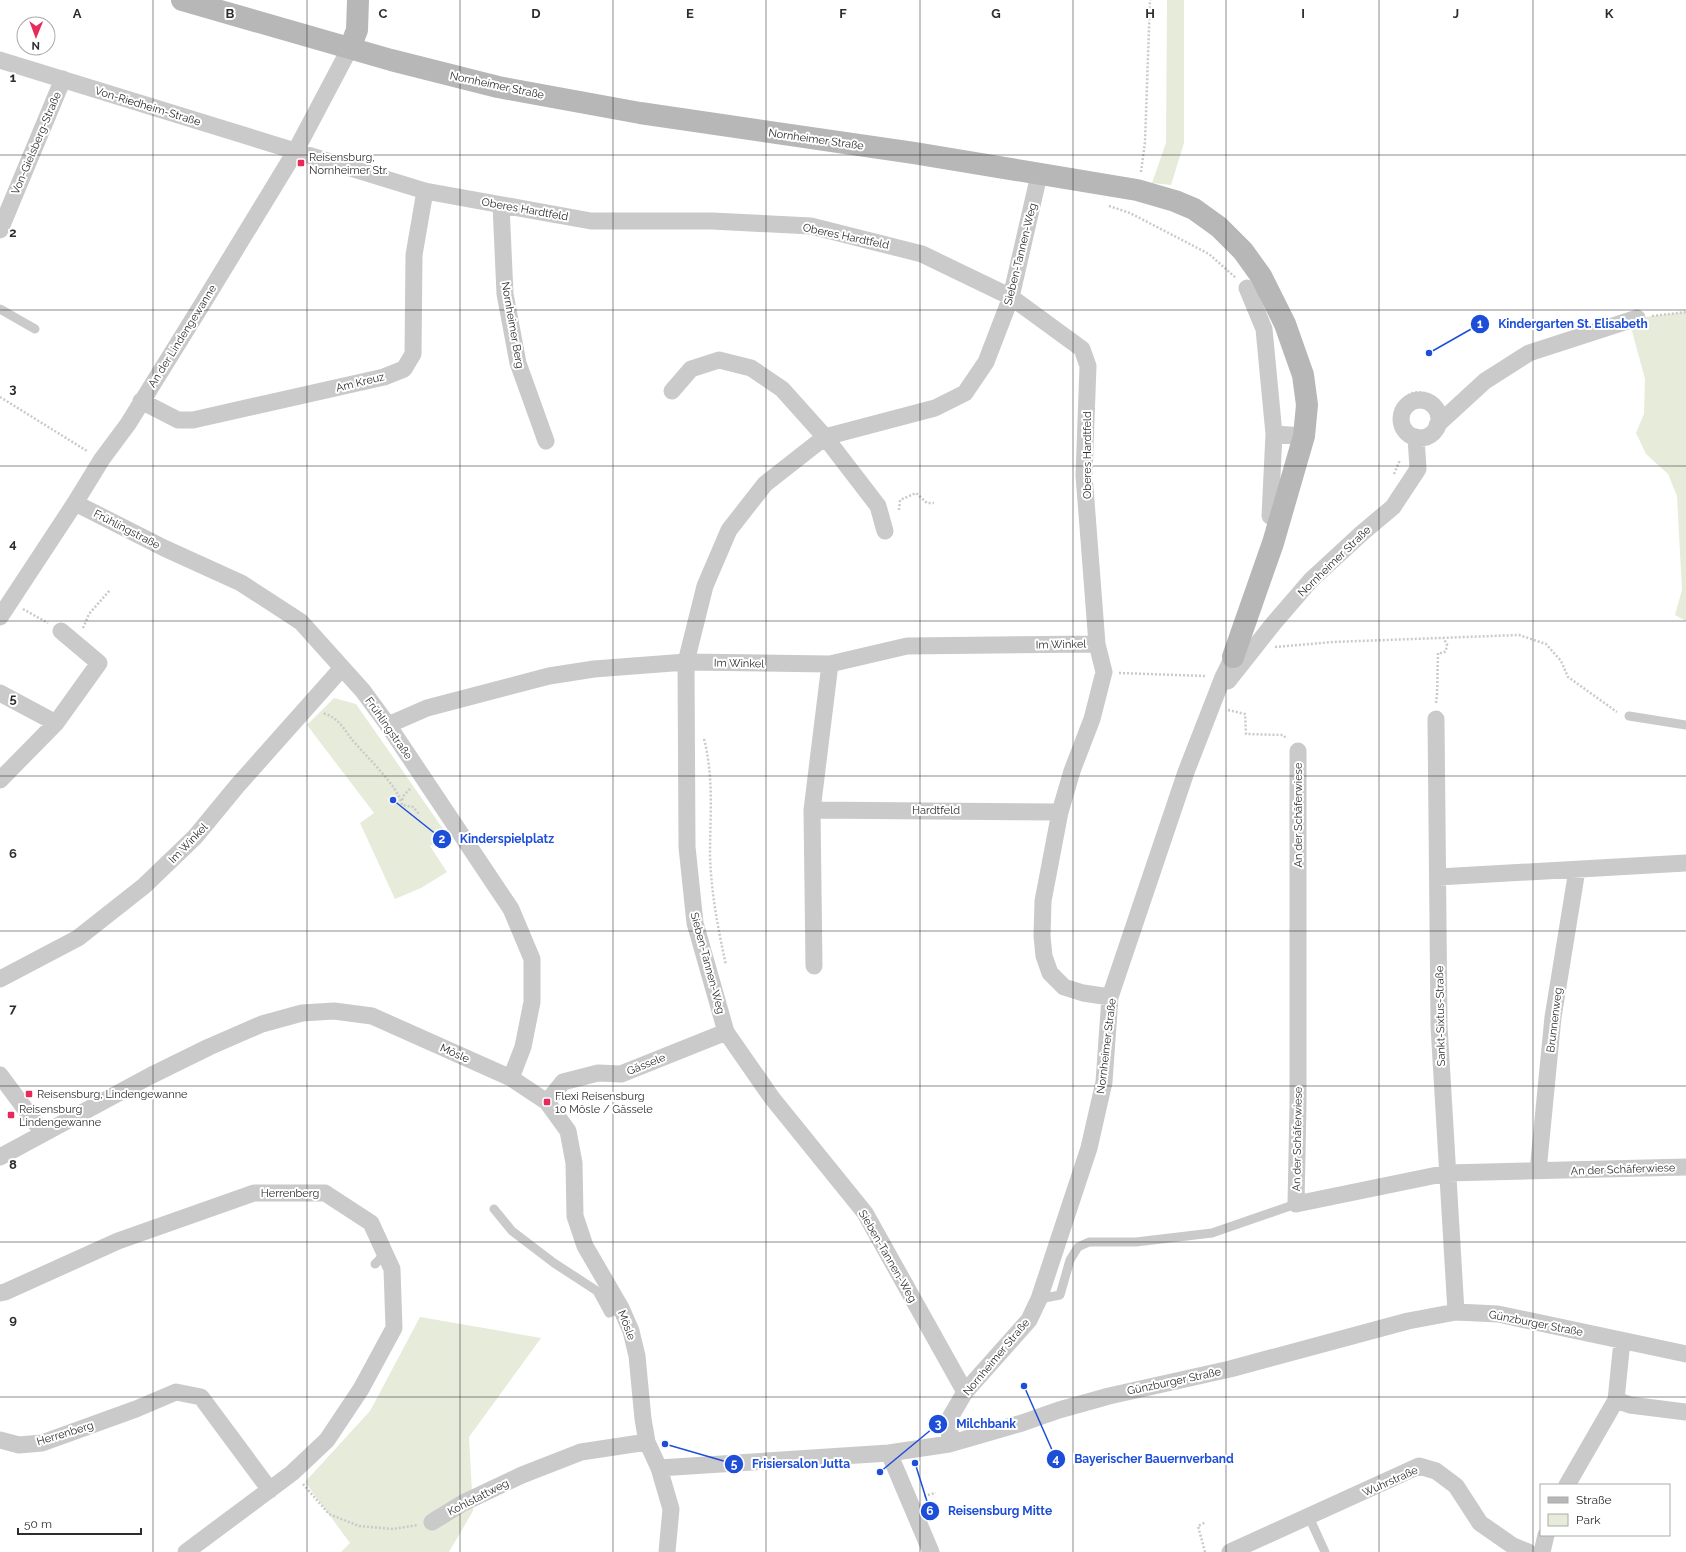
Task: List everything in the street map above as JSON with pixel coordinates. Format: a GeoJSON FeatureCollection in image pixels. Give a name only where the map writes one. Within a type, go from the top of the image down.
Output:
{"type":"FeatureCollection","features":[{"type":"Feature","properties":{"kind":"street","name":"Nornheimer Straße"},"geometry":{"type":"LineString","coordinates":[[182,0],[399,62],[521,91],[640,113],[914,153],[1138,191],[1175,201],[1194,209],[1219,227],[1238,246],[1261,276],[1285,324],[1303,375],[1308,405],[1304,436],[1273,543],[1232,657],[1186,772],[1110,997],[1104,1082],[1089,1148],[1039,1299],[1029,1320],[965,1392],[951,1416],[949,1444]]}},
{"type":"Feature","properties":{"kind":"street"},"geometry":{"type":"LineString","coordinates":[[350,48],[357,30],[358,0]]}},
{"type":"Feature","properties":{"kind":"street","name":"An der Lindengewanne"},"geometry":{"type":"LineString","coordinates":[[0,617],[102,459],[128,424],[184,333],[295,152],[350,48]]}},
{"type":"Feature","properties":{"kind":"street","name":"Von-Riedheim-Straße"},"geometry":{"type":"LineString","coordinates":[[0,60],[295,152]]}},
{"type":"Feature","properties":{"kind":"street","name":"Von-Gielsberg-Straße"},"geometry":{"type":"LineString","coordinates":[[0,230],[63,79]]}},
{"type":"Feature","properties":{"kind":"street","name":"Oberes Hardtfeld"},"geometry":{"type":"LineString","coordinates":[[295,152],[424,191],[591,221],[712,221],[811,226],[922,254],[1011,297],[1082,349],[1088,366],[1084,475],[1097,644]]}},
{"type":"Feature","properties":{"kind":"street","name":"Sieben-Tannen-Weg"},"geometry":{"type":"LineString","coordinates":[[965,1392],[866,1213],[772,1098],[726,1032],[696,923],[687,847],[686,662],[705,586],[729,530],[765,484],[825,437],[935,408],[965,393],[986,362],[1011,297],[1039,175]]}},
{"type":"Feature","properties":{"kind":"street","name":"Am Kreuz"},"geometry":{"type":"LineString","coordinates":[[141,401],[178,420],[193,420],[384,377],[404,369],[413,354],[414,255],[424,191]]}},
{"type":"Feature","properties":{"kind":"street","name":"Nornheimer Berg"},"geometry":{"type":"LineString","coordinates":[[501,205],[505,294],[518,363],[546,441]]}},
{"type":"Feature","properties":{"kind":"street"},"geometry":{"type":"LineString","coordinates":[[1247,288],[1264,329],[1274,434],[1270,516]]}},
{"type":"Feature","properties":{"kind":"street"},"geometry":{"type":"LineString","coordinates":[[1437,425],[1438,414],[1432,404],[1420,400],[1409,404],[1402,413],[1402,425],[1410,435],[1416,437],[1428,436],[1433,432],[1437,425],[1485,381],[1529,353],[1637,318]]}},
{"type":"Feature","properties":{"kind":"street"},"geometry":{"type":"LineString","coordinates":[[672,391],[691,369],[719,360],[751,368],[782,389],[825,437],[878,506],[885,531]]}},
{"type":"Feature","properties":{"kind":"street"},"geometry":{"type":"LineString","coordinates":[[1274,434],[1304,436]]}},
{"type":"Feature","properties":{"kind":"street","name":"Nornheimer Straße"},"geometry":{"type":"LineString","coordinates":[[1215,697],[1254,650],[1273,624],[1311,580],[1393,507],[1418,469],[1416,437]]}},
{"type":"Feature","properties":{"kind":"street","name":"Frühlingstraße"},"geometry":{"type":"LineString","coordinates":[[75,503],[164,548],[241,583],[301,622],[362,691],[388,725],[511,909],[532,959],[532,1002],[523,1047],[511,1078]]}},
{"type":"Feature","properties":{"kind":"street"},"geometry":{"type":"LineString","coordinates":[[0,780],[56,723],[99,663],[62,631]]}},
{"type":"Feature","properties":{"kind":"street"},"geometry":{"type":"LineString","coordinates":[[1097,644],[1104,672],[1092,719],[1072,771],[1060,812],[1043,901],[1042,936],[1044,956],[1050,973],[1064,987],[1083,993],[1110,997]]}},
{"type":"Feature","properties":{"kind":"street","name":"Im Winkel"},"geometry":{"type":"LineString","coordinates":[[388,725],[427,708],[549,676],[594,669],[686,662],[830,664],[907,646],[1097,644]]}},
{"type":"Feature","properties":{"kind":"street"},"geometry":{"type":"LineString","coordinates":[[814,966],[812,810],[830,664]]}},
{"type":"Feature","properties":{"kind":"street","name":"Im Winkel"},"geometry":{"type":"LineString","coordinates":[[0,979],[78,938],[144,886],[195,837],[237,786],[342,668]]}},
{"type":"Feature","properties":{"kind":"street"},"geometry":{"type":"LineString","coordinates":[[0,693],[56,723]]}},
{"type":"Feature","properties":{"kind":"street","name":"Sankt-Sixtus-Straße"},"geometry":{"type":"LineString","coordinates":[[1436,712],[1439,1026],[1456,1312]]}},
{"type":"Feature","properties":{"kind":"street","name":"An der Schäferwiese"},"geometry":{"type":"LineString","coordinates":[[1298,751],[1298,1105],[1296,1204],[1447,1173],[1686,1167]]}},
{"type":"Feature","properties":{"kind":"street","name":"Hardtfeld"},"geometry":{"type":"LineString","coordinates":[[812,810],[1060,812]]}},
{"type":"Feature","properties":{"kind":"street"},"geometry":{"type":"LineString","coordinates":[[1438,877],[1686,863]]}},
{"type":"Feature","properties":{"kind":"street","name":"Brunnenweg"},"geometry":{"type":"LineString","coordinates":[[1538,1171],[1553,1017],[1577,870]]}},
{"type":"Feature","properties":{"kind":"street","name":"Mösle"},"geometry":{"type":"LineString","coordinates":[[0,1157],[150,1076],[209,1047],[262,1024],[302,1013],[334,1011],[372,1016],[511,1078],[547,1102],[568,1131],[574,1163],[575,1216],[585,1246],[621,1308],[631,1331],[637,1356],[643,1419],[647,1442],[658,1468],[670,1509],[667,1552]]}},
{"type":"Feature","properties":{"kind":"street","name":"Gässele"},"geometry":{"type":"LineString","coordinates":[[547,1102],[563,1082],[598,1073],[621,1074],[726,1032]]}},
{"type":"Feature","properties":{"kind":"street"},"geometry":{"type":"LineString","coordinates":[[0,1075],[43,1133]]}},
{"type":"Feature","properties":{"kind":"street","name":"Herrenberg"},"geometry":{"type":"LineString","coordinates":[[0,1293],[118,1240],[254,1193],[325,1193],[371,1223],[380,1259],[392,1269],[394,1328],[361,1389],[327,1440],[292,1473],[186,1552]]}},
{"type":"Feature","properties":{"kind":"street","name":"Günzburger Straße"},"geometry":{"type":"LineString","coordinates":[[658,1468],[889,1453],[949,1444],[1022,1423],[1058,1410],[1102,1397],[1230,1369],[1408,1321],[1456,1312],[1498,1314],[1686,1354]]}},
{"type":"Feature","properties":{"kind":"street"},"geometry":{"type":"LineString","coordinates":[[1568,1484],[1616,1400],[1622,1341]]}},
{"type":"Feature","properties":{"kind":"street","name":"Herrenberg"},"geometry":{"type":"LineString","coordinates":[[0,1440],[19,1445],[42,1443],[136,1410],[176,1392],[201,1397],[270,1490]]}},
{"type":"Feature","properties":{"kind":"street"},"geometry":{"type":"LineString","coordinates":[[1616,1400],[1630,1405],[1686,1412]]}},
{"type":"Feature","properties":{"kind":"street","name":"Kohlstattweg"},"geometry":{"type":"LineString","coordinates":[[432,1522],[463,1503],[522,1476],[581,1452],[647,1442]]}},
{"type":"Feature","properties":{"kind":"street"},"geometry":{"type":"LineString","coordinates":[[889,1453],[931,1552]]}},
{"type":"Feature","properties":{"kind":"street","name":"Wuhrstraße"},"geometry":{"type":"LineString","coordinates":[[1230,1552],[1310,1517],[1419,1466],[1436,1471],[1451,1482],[1456,1486],[1480,1523],[1513,1546],[1528,1552]]}},
{"type":"Feature","properties":{"kind":"street"},"geometry":{"type":"LineString","coordinates":[[1542,1552],[1546,1536]]}},
{"type":"Feature","properties":{"kind":"lane"},"geometry":{"type":"LineString","coordinates":[[0,309],[35,329]]}},
{"type":"Feature","properties":{"kind":"lane"},"geometry":{"type":"LineString","coordinates":[[1629,716],[1686,724]]}},
{"type":"Feature","properties":{"kind":"lane"},"geometry":{"type":"LineString","coordinates":[[1039,1299],[1060,1295],[1070,1260],[1078,1247],[1089,1242],[1136,1242],[1212,1233],[1296,1204]]}},
{"type":"Feature","properties":{"kind":"lane"},"geometry":{"type":"LineString","coordinates":[[494,1209],[512,1231],[554,1263],[597,1291],[609,1313],[621,1308]]}},
{"type":"Feature","properties":{"kind":"lane"},"geometry":{"type":"LineString","coordinates":[[1310,1517],[1325,1552]]}},
{"type":"Feature","properties":{"kind":"path"},"geometry":{"type":"LineString","coordinates":[[1138,191],[1145,142],[1150,0]]}},
{"type":"Feature","properties":{"kind":"path"},"geometry":{"type":"LineString","coordinates":[[1102,204],[1130,213],[1209,254],[1247,288]]}},
{"type":"Feature","properties":{"kind":"path"},"geometry":{"type":"LineString","coordinates":[[1637,318],[1686,312]]}},
{"type":"Feature","properties":{"kind":"path"},"geometry":{"type":"LineString","coordinates":[[0,397],[102,459]]}},
{"type":"Feature","properties":{"kind":"path"},"geometry":{"type":"LineString","coordinates":[[899,510],[900,500],[916,492],[927,503],[934,503]]}},
{"type":"Feature","properties":{"kind":"path"},"geometry":{"type":"LineString","coordinates":[[89,614],[110,590]]}},
{"type":"Feature","properties":{"kind":"path"},"geometry":{"type":"LineString","coordinates":[[10,602],[62,631]]}},
{"type":"Feature","properties":{"kind":"path"},"geometry":{"type":"LineString","coordinates":[[1254,650],[1333,642],[1519,635],[1546,644],[1561,661],[1568,677],[1619,713],[1629,716]]}},
{"type":"Feature","properties":{"kind":"path"},"geometry":{"type":"LineString","coordinates":[[1436,712],[1438,653],[1446,651],[1447,644],[1443,638]]}},
{"type":"Feature","properties":{"kind":"path"},"geometry":{"type":"LineString","coordinates":[[1104,672],[1223,677]]}},
{"type":"Feature","properties":{"kind":"path"},"geometry":{"type":"LineString","coordinates":[[1227,709],[1245,714],[1246,734],[1283,734],[1298,751]]}},
{"type":"Feature","properties":{"kind":"path"},"geometry":{"type":"LineString","coordinates":[[320,711],[331,716],[344,728],[380,770],[402,800],[402,805],[413,807],[419,814]]}},
{"type":"Feature","properties":{"kind":"path"},"geometry":{"type":"LineString","coordinates":[[702,733],[708,754],[710,857],[713,892],[718,930],[727,971]]}},
{"type":"Feature","properties":{"kind":"path"},"geometry":{"type":"LineString","coordinates":[[402,800],[408,790],[414,787]]}},
{"type":"Feature","properties":{"kind":"path"},"geometry":{"type":"LineString","coordinates":[[316,1499],[329,1514],[358,1526],[393,1529],[432,1522]]}},
{"type":"Feature","properties":{"kind":"path"},"geometry":{"type":"LineString","coordinates":[[1205,1552],[1198,1526],[1206,1522]]}},
{"type":"Feature","properties":{"kind":"green space"},"geometry":{"type":"Polygon","coordinates":[[[1167,0],[1184,0],[1184,143],[1171,185],[1152,183],[1166,143],[1167,0]]]}},
{"type":"Feature","properties":{"kind":"green space"},"geometry":{"type":"Polygon","coordinates":[[[1686,312],[1686,621],[1675,615],[1682,590],[1677,496],[1668,474],[1646,454],[1636,433],[1644,414],[1645,379],[1632,331],[1637,318],[1686,312]]]}},
{"type":"Feature","properties":{"kind":"green space"},"geometry":{"type":"Polygon","coordinates":[[[334,698],[356,704],[448,836],[430,846],[447,872],[421,888],[395,899],[360,823],[374,813],[307,725],[334,698]]]}},
{"type":"Feature","properties":{"kind":"green space"},"geometry":{"type":"Polygon","coordinates":[[[420,1317],[541,1338],[469,1437],[473,1511],[449,1552],[341,1552],[350,1543],[305,1482],[370,1411],[420,1317]]]}},
{"type":"Feature","properties":{"kind":"place","name":"Reisensburg, Nornheimer Str."},"geometry":{"type":"Point","coordinates":[301,163]}},
{"type":"Feature","properties":{"kind":"place","name":"Kindergarten St. Elisabeth"},"geometry":{"type":"Point","coordinates":[1429,353]}},
{"type":"Feature","properties":{"kind":"place","name":"Kinderspielplatz"},"geometry":{"type":"Point","coordinates":[393,800]}},
{"type":"Feature","properties":{"kind":"place","name":"Reisensburg, Lindengewanne"},"geometry":{"type":"Point","coordinates":[29,1094]}},
{"type":"Feature","properties":{"kind":"place","name":"Flexi Reisensburg 10 Mösle / Gässele"},"geometry":{"type":"Point","coordinates":[547,1102]}},
{"type":"Feature","properties":{"kind":"place","name":"Reisensburg Lindengewanne"},"geometry":{"type":"Point","coordinates":[11,1115]}},
{"type":"Feature","properties":{"kind":"place","name":"Bayerischer Bauernverband"},"geometry":{"type":"Point","coordinates":[1024,1386]}},
{"type":"Feature","properties":{"kind":"place","name":"Frisiersalon Jutta"},"geometry":{"type":"Point","coordinates":[665,1444]}},
{"type":"Feature","properties":{"kind":"place","name":"Reisensburg Mitte"},"geometry":{"type":"Point","coordinates":[915,1463]}},
{"type":"Feature","properties":{"kind":"place","name":"Milchbank"},"geometry":{"type":"Point","coordinates":[880,1472]}}]}
